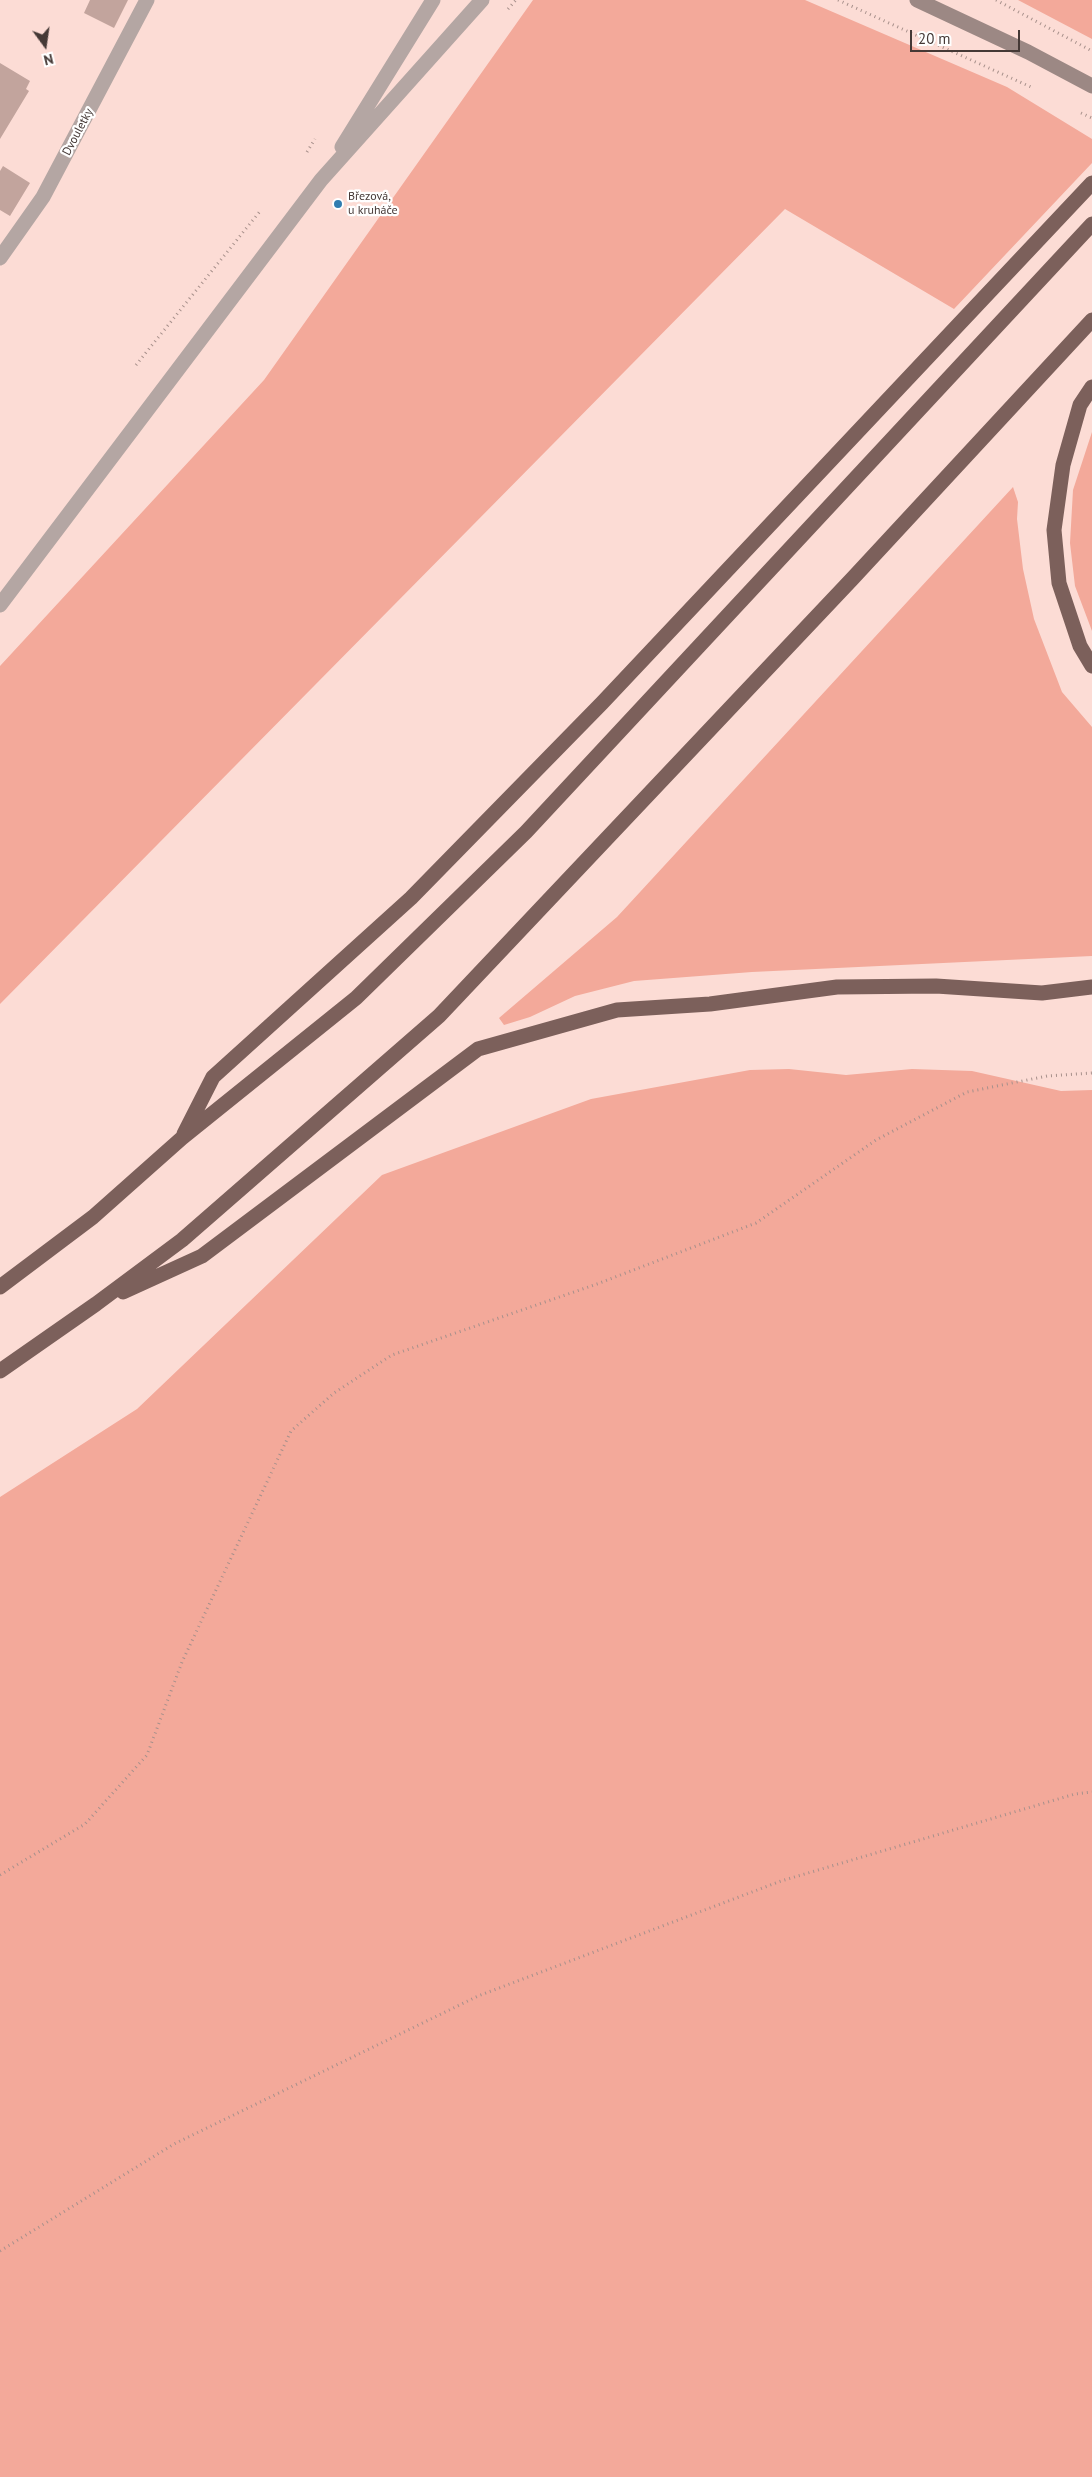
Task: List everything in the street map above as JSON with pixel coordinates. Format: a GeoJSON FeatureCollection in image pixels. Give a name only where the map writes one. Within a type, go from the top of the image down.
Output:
{"type":"FeatureCollection","features":[{"type":"Feature","properties":{"kind":"highway"},"geometry":{"type":"LineString","coordinates":[[182,1138],[213,1077],[411,898],[602,703],[1092,183]]}},
{"type":"Feature","properties":{"kind":"highway"},"geometry":{"type":"LineString","coordinates":[[0,1287],[93,1217],[182,1138],[356,998],[526,832],[1092,224]]}},
{"type":"Feature","properties":{"kind":"highway"},"geometry":{"type":"LineString","coordinates":[[0,1371],[96,1304],[182,1240],[439,1016],[853,578],[1092,320]]}},
{"type":"Feature","properties":{"kind":"highway"},"geometry":{"type":"LineString","coordinates":[[1092,387],[1080,405],[1063,465],[1054,530],[1059,583],[1080,646],[1092,666]]}},
{"type":"Feature","properties":{"kind":"highway"},"geometry":{"type":"LineString","coordinates":[[96,1304],[202,1256],[478,1049],[616,1010],[710,1004],[837,987],[936,986],[1042,993],[1092,988]]}},
{"type":"Feature","properties":{"kind":"street","name":"Dvouletky"},"geometry":{"type":"LineString","coordinates":[[0,258],[43,197],[147,0]]}},
{"type":"Feature","properties":{"kind":"street"},"geometry":{"type":"LineString","coordinates":[[321,180],[433,0]]}},
{"type":"Feature","properties":{"kind":"street"},"geometry":{"type":"LineString","coordinates":[[0,604],[321,180],[482,0]]}},
{"type":"Feature","properties":{"kind":"street"},"geometry":{"type":"LineString","coordinates":[[917,0],[1028,52],[1092,86]]}},
{"type":"Feature","properties":{"kind":"path"},"geometry":{"type":"LineString","coordinates":[[838,0],[1012,77]]}},
{"type":"Feature","properties":{"kind":"path"},"geometry":{"type":"LineString","coordinates":[[996,0],[1092,51]]}},
{"type":"Feature","properties":{"kind":"path"},"geometry":{"type":"LineString","coordinates":[[304,157],[320,132]]}},
{"type":"Feature","properties":{"kind":"path"},"geometry":{"type":"LineString","coordinates":[[136,366],[262,209]]}},
{"type":"Feature","properties":{"kind":"path"},"geometry":{"type":"LineString","coordinates":[[0,1875],[85,1824],[147,1755],[182,1662],[291,1431],[334,1392],[392,1355],[598,1284],[756,1223],[876,1140],[968,1092],[1047,1076],[1092,1073]]}},
{"type":"Feature","properties":{"kind":"path"},"geometry":{"type":"LineString","coordinates":[[0,2250],[174,2144],[478,1996],[781,1882],[1075,1794],[1092,1792]]}},
{"type":"Feature","properties":{"kind":"shaded area"},"geometry":{"type":"Polygon","coordinates":[[[533,0],[805,0],[1007,87],[1092,139],[1092,163],[954,309],[785,209],[0,1004],[0,666],[264,380],[533,0]]]}},
{"type":"Feature","properties":{"kind":"shaded area"},"geometry":{"type":"Polygon","coordinates":[[[1018,0],[1092,0],[1092,39],[1018,0]]]}},
{"type":"Feature","properties":{"kind":"shaded area"},"geometry":{"type":"Polygon","coordinates":[[[1092,432],[1092,631],[1075,586],[1070,543],[1073,490],[1092,432]]]}},
{"type":"Feature","properties":{"kind":"shaded area"},"geometry":{"type":"Polygon","coordinates":[[[1013,487],[1018,502],[1017,519],[1023,569],[1034,619],[1062,692],[1092,727],[1092,956],[752,972],[634,981],[575,996],[530,1017],[504,1025],[499,1018],[617,917],[1013,487]]]}},
{"type":"Feature","properties":{"kind":"shaded area"},"geometry":{"type":"Polygon","coordinates":[[[789,1069],[846,1075],[912,1069],[972,1071],[1061,1091],[1092,1090],[1092,2477],[0,2477],[0,1497],[137,1409],[382,1175],[591,1099],[750,1070],[789,1069]]]}},
{"type":"Feature","properties":{"kind":"building"},"geometry":{"type":"Polygon","coordinates":[[[90,0],[128,0],[114,28],[84,13],[90,0]]]}},
{"type":"Feature","properties":{"kind":"building"},"geometry":{"type":"Polygon","coordinates":[[[0,63],[30,81],[26,89],[29,91],[0,139],[0,63]]]}},
{"type":"Feature","properties":{"kind":"building"},"geometry":{"type":"Polygon","coordinates":[[[3,166],[30,183],[10,216],[0,210],[0,171],[3,166]]]}},
{"type":"Feature","properties":{"kind":"place","name":"Březová, u kruháče"},"geometry":{"type":"Point","coordinates":[338,204]}}]}
